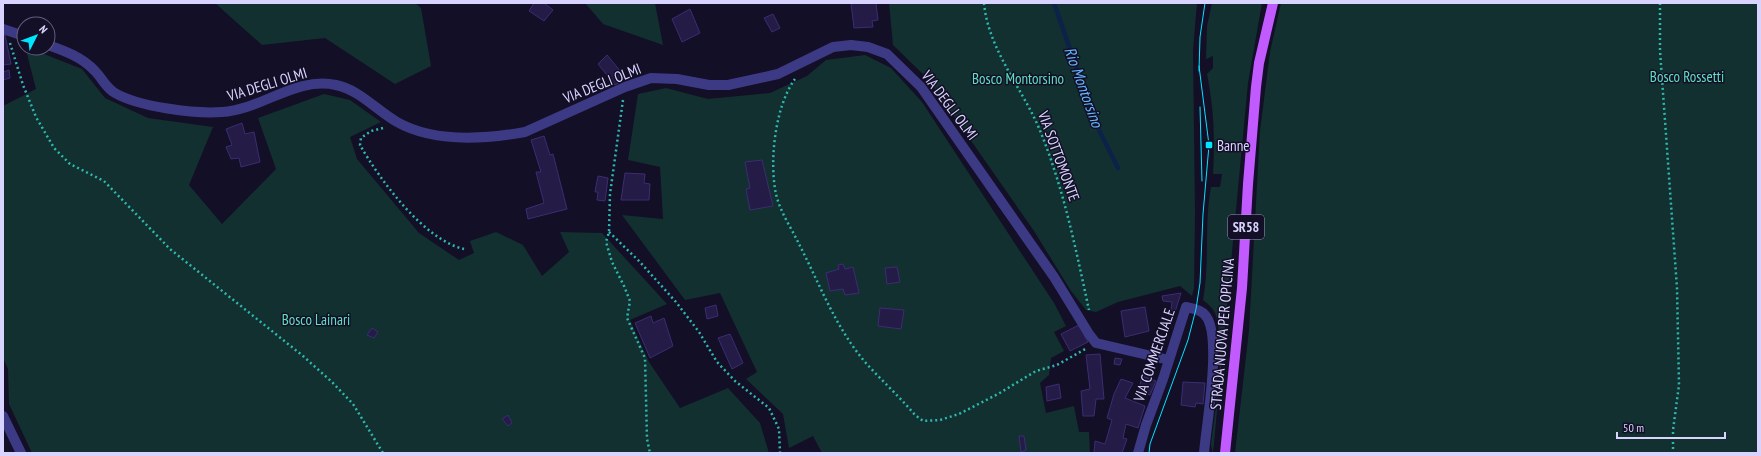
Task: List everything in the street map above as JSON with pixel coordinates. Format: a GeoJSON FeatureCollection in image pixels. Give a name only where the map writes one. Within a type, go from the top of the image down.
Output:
{"type":"FeatureCollection","features":[{"type":"Feature","properties":{"kind":"main road","name":"STRADA NUOVA PER OPICINA"},"geometry":{"type":"LineString","coordinates":[[1225,453],[1242,288],[1248,184],[1256,87],[1259,63],[1272,3]]}},
{"type":"Feature","properties":{"kind":"street","name":"VIA DEGLI OLMI"},"geometry":{"type":"LineString","coordinates":[[56,48],[84,60],[115,93],[130,100],[162,108],[182,111],[222,112],[244,108],[306,86],[322,83],[350,89],[398,123],[442,136],[508,135],[537,128],[625,87],[650,78],[676,79],[709,85],[728,85],[778,74],[805,62],[832,47],[850,45],[868,46],[887,54],[921,87],[1054,277],[1088,334],[1096,343]]}},
{"type":"Feature","properties":{"kind":"street","name":"VIA COMMERCIALE"},"geometry":{"type":"LineString","coordinates":[[1138,453],[1186,307],[1196,309],[1205,314],[1210,322],[1213,341],[1212,374],[1204,453]]}},
{"type":"Feature","properties":{"kind":"street"},"geometry":{"type":"LineString","coordinates":[[1096,343],[1169,360]]}},
{"type":"Feature","properties":{"kind":"street"},"geometry":{"type":"LineString","coordinates":[[3,416],[21,453]]}},
{"type":"Feature","properties":{"kind":"path","name":"VIA SOTTOMONTE"},"geometry":{"type":"LineString","coordinates":[[984,3],[986,20],[1004,61],[1041,132],[1059,180],[1081,268],[1091,317]]}},
{"type":"Feature","properties":{"kind":"path"},"geometry":{"type":"LineString","coordinates":[[1660,3],[1660,51],[1677,288],[1679,385],[1673,430],[1672,453]]}},
{"type":"Feature","properties":{"kind":"path"},"geometry":{"type":"LineString","coordinates":[[7,30],[23,85],[36,117],[54,148],[70,164],[104,181],[170,249],[303,356],[332,382],[353,404],[383,453]]}},
{"type":"Feature","properties":{"kind":"path"},"geometry":{"type":"LineString","coordinates":[[805,62],[787,94],[780,115],[773,161],[776,195],[829,305],[846,333],[865,362],[915,415],[923,421],[940,420],[959,414],[998,394],[1036,371],[1057,364],[1096,343]]}},
{"type":"Feature","properties":{"kind":"path"},"geometry":{"type":"LineString","coordinates":[[625,87],[610,194],[609,232],[606,242],[612,262],[630,301],[627,318],[645,358],[647,439],[650,453]]}},
{"type":"Feature","properties":{"kind":"path"},"geometry":{"type":"LineString","coordinates":[[398,123],[366,134],[361,138],[360,145],[372,165],[411,212],[433,234],[444,242],[464,249]]}},
{"type":"Feature","properties":{"kind":"path"},"geometry":{"type":"LineString","coordinates":[[609,232],[639,261],[676,302],[699,332],[717,362],[735,381],[769,408],[779,429],[780,453]]}},
{"type":"Feature","properties":{"kind":"green space"},"geometry":{"type":"Polygon","coordinates":[[[215,3],[415,3],[421,8],[431,66],[395,84],[325,38],[262,45],[215,3]]]}},
{"type":"Feature","properties":{"kind":"green space"},"geometry":{"type":"Polygon","coordinates":[[[585,3],[655,3],[663,45],[603,24],[585,3]]]}},
{"type":"Feature","properties":{"kind":"green space","name":"Bosco Montorsino"},"geometry":{"type":"Polygon","coordinates":[[[889,3],[1197,3],[1193,50],[1195,213],[1194,288],[1192,296],[1180,286],[1118,302],[1096,312],[1086,310],[1071,291],[1034,231],[928,79],[893,45],[889,3]]]}},
{"type":"Feature","properties":{"kind":"green space"},"geometry":{"type":"Polygon","coordinates":[[[1212,3],[1262,3],[1248,83],[1213,453],[1211,445],[1219,378],[1220,342],[1215,313],[1203,300],[1211,187],[1220,187],[1222,174],[1213,174],[1213,124],[1207,74],[1213,68],[1213,56],[1206,59],[1207,26],[1212,3]]]}},
{"type":"Feature","properties":{"kind":"green space","name":"Bosco Rossetti"},"geometry":{"type":"Polygon","coordinates":[[[1281,3],[1758,3],[1758,453],[1235,453],[1249,330],[1260,131],[1270,52],[1281,3]]]}},
{"type":"Feature","properties":{"kind":"green space"},"geometry":{"type":"Polygon","coordinates":[[[865,55],[891,68],[922,102],[1054,303],[1066,326],[1054,332],[1064,351],[1051,358],[1049,375],[1040,383],[1046,413],[1074,406],[1079,432],[1089,432],[1090,453],[822,453],[813,436],[789,448],[783,414],[746,379],[757,372],[720,293],[685,300],[622,215],[663,219],[660,167],[628,160],[638,94],[666,88],[708,99],[770,93],[807,76],[826,60],[865,55]]]}},
{"type":"Feature","properties":{"kind":"green space","name":"Bosco Lainari"},"geometry":{"type":"Polygon","coordinates":[[[28,56],[49,56],[82,69],[105,98],[148,118],[213,127],[189,185],[222,224],[276,169],[258,118],[324,94],[350,100],[381,122],[350,137],[357,159],[419,233],[459,260],[474,253],[470,241],[496,232],[523,245],[542,276],[569,252],[560,232],[602,233],[667,304],[630,320],[649,362],[680,408],[728,388],[760,423],[769,453],[32,453],[9,404],[8,369],[3,358],[3,106],[36,89],[28,56]]]}},
{"type":"Feature","properties":{"kind":"building"},"geometry":{"type":"Polygon","coordinates":[[[534,3],[544,3],[553,10],[544,21],[529,11],[534,3]]]}},
{"type":"Feature","properties":{"kind":"building"},"geometry":{"type":"Polygon","coordinates":[[[851,3],[876,3],[878,20],[872,21],[873,27],[854,28],[851,3]]]}},
{"type":"Feature","properties":{"kind":"building"},"geometry":{"type":"Polygon","coordinates":[[[690,9],[700,33],[682,42],[672,19],[690,9]]]}},
{"type":"Feature","properties":{"kind":"building"},"geometry":{"type":"Polygon","coordinates":[[[773,14],[780,28],[772,32],[764,18],[773,14]]]}},
{"type":"Feature","properties":{"kind":"building"},"geometry":{"type":"Polygon","coordinates":[[[3,35],[5,35],[11,64],[3,65],[3,35]]]}},
{"type":"Feature","properties":{"kind":"building"},"geometry":{"type":"Polygon","coordinates":[[[607,55],[626,78],[615,85],[598,64],[607,55]]]}},
{"type":"Feature","properties":{"kind":"building"},"geometry":{"type":"Polygon","coordinates":[[[9,70],[10,78],[3,80],[3,72],[9,70]]]}},
{"type":"Feature","properties":{"kind":"building"},"geometry":{"type":"Polygon","coordinates":[[[242,123],[245,134],[254,132],[260,162],[241,167],[239,158],[231,159],[226,147],[232,145],[226,129],[242,123]]]}},
{"type":"Feature","properties":{"kind":"building"},"geometry":{"type":"Polygon","coordinates":[[[544,136],[550,155],[553,154],[567,209],[528,219],[526,209],[544,203],[536,172],[541,172],[531,140],[544,136]]]}},
{"type":"Feature","properties":{"kind":"building"},"geometry":{"type":"Polygon","coordinates":[[[762,160],[773,206],[750,210],[746,189],[750,188],[745,162],[762,160]]]}},
{"type":"Feature","properties":{"kind":"building"},"geometry":{"type":"Polygon","coordinates":[[[625,173],[645,174],[644,183],[650,184],[649,200],[621,200],[625,173]]]}},
{"type":"Feature","properties":{"kind":"building"},"geometry":{"type":"Polygon","coordinates":[[[598,176],[608,178],[605,201],[597,200],[598,192],[595,192],[598,176]]]}},
{"type":"Feature","properties":{"kind":"building"},"geometry":{"type":"Polygon","coordinates":[[[843,264],[845,269],[853,267],[859,293],[845,295],[843,289],[830,291],[826,273],[839,269],[838,265],[843,264]]]}},
{"type":"Feature","properties":{"kind":"building"},"geometry":{"type":"Polygon","coordinates":[[[897,267],[900,282],[887,284],[885,268],[897,267]]]}},
{"type":"Feature","properties":{"kind":"building"},"geometry":{"type":"Polygon","coordinates":[[[1181,293],[1175,312],[1171,310],[1172,302],[1163,301],[1162,296],[1181,293]]]}},
{"type":"Feature","properties":{"kind":"building"},"geometry":{"type":"Polygon","coordinates":[[[716,305],[718,316],[707,319],[705,308],[716,305]]]}},
{"type":"Feature","properties":{"kind":"building"},"geometry":{"type":"Polygon","coordinates":[[[1145,307],[1149,331],[1125,337],[1121,311],[1145,307]]]}},
{"type":"Feature","properties":{"kind":"building"},"geometry":{"type":"Polygon","coordinates":[[[880,308],[904,310],[901,329],[878,326],[880,308]]]}},
{"type":"Feature","properties":{"kind":"building"},"geometry":{"type":"Polygon","coordinates":[[[651,316],[653,323],[664,318],[673,346],[650,358],[635,323],[651,316]]]}},
{"type":"Feature","properties":{"kind":"building"},"geometry":{"type":"Polygon","coordinates":[[[1079,325],[1088,342],[1070,351],[1061,334],[1079,325]]]}},
{"type":"Feature","properties":{"kind":"building"},"geometry":{"type":"Polygon","coordinates":[[[372,328],[378,332],[374,338],[367,335],[372,328]]]}},
{"type":"Feature","properties":{"kind":"building"},"geometry":{"type":"Polygon","coordinates":[[[730,334],[743,363],[732,369],[718,338],[730,334]]]}},
{"type":"Feature","properties":{"kind":"building"},"geometry":{"type":"Polygon","coordinates":[[[1100,354],[1104,399],[1096,399],[1094,416],[1083,416],[1081,391],[1090,389],[1086,355],[1100,354]]]}},
{"type":"Feature","properties":{"kind":"building"},"geometry":{"type":"Polygon","coordinates":[[[1115,358],[1122,359],[1120,365],[1114,364],[1115,358]]]}},
{"type":"Feature","properties":{"kind":"building"},"geometry":{"type":"Polygon","coordinates":[[[1142,376],[1156,381],[1150,395],[1139,390],[1142,376]]]}},
{"type":"Feature","properties":{"kind":"building"},"geometry":{"type":"Polygon","coordinates":[[[1121,379],[1133,383],[1125,398],[1145,406],[1138,428],[1126,424],[1123,438],[1127,439],[1122,453],[1094,453],[1095,441],[1105,444],[1112,420],[1107,418],[1114,394],[1121,379]]]}},
{"type":"Feature","properties":{"kind":"building"},"geometry":{"type":"Polygon","coordinates":[[[1183,382],[1205,383],[1203,404],[1196,403],[1195,407],[1181,405],[1183,382]]]}},
{"type":"Feature","properties":{"kind":"building"},"geometry":{"type":"Polygon","coordinates":[[[1059,384],[1061,398],[1047,401],[1046,387],[1059,384]]]}},
{"type":"Feature","properties":{"kind":"building"},"geometry":{"type":"Polygon","coordinates":[[[508,415],[512,423],[508,426],[502,419],[508,415]]]}},
{"type":"Feature","properties":{"kind":"building"},"geometry":{"type":"Polygon","coordinates":[[[1019,436],[1024,436],[1026,450],[1021,452],[1019,436]]]}},
{"type":"Feature","properties":{"kind":"waterway","name":"Rio Montorsino"},"geometry":{"type":"LineString","coordinates":[[1054,3],[1096,124],[1118,168]]}},
{"type":"Feature","properties":{"kind":"tram line"},"geometry":{"type":"LineString","coordinates":[[1199,71],[1200,37],[1205,3]]}},
{"type":"Feature","properties":{"kind":"tram line"},"geometry":{"type":"LineString","coordinates":[[1149,453],[1150,444],[1188,340],[1196,309],[1200,283],[1203,214],[1209,145],[1199,66]]}},
{"type":"Feature","properties":{"kind":"tram line"},"geometry":{"type":"LineString","coordinates":[[1200,107],[1202,181]]}},
{"type":"Feature","properties":{"kind":"place","name":"Banne"},"geometry":{"type":"Point","coordinates":[1209,145]}}]}
